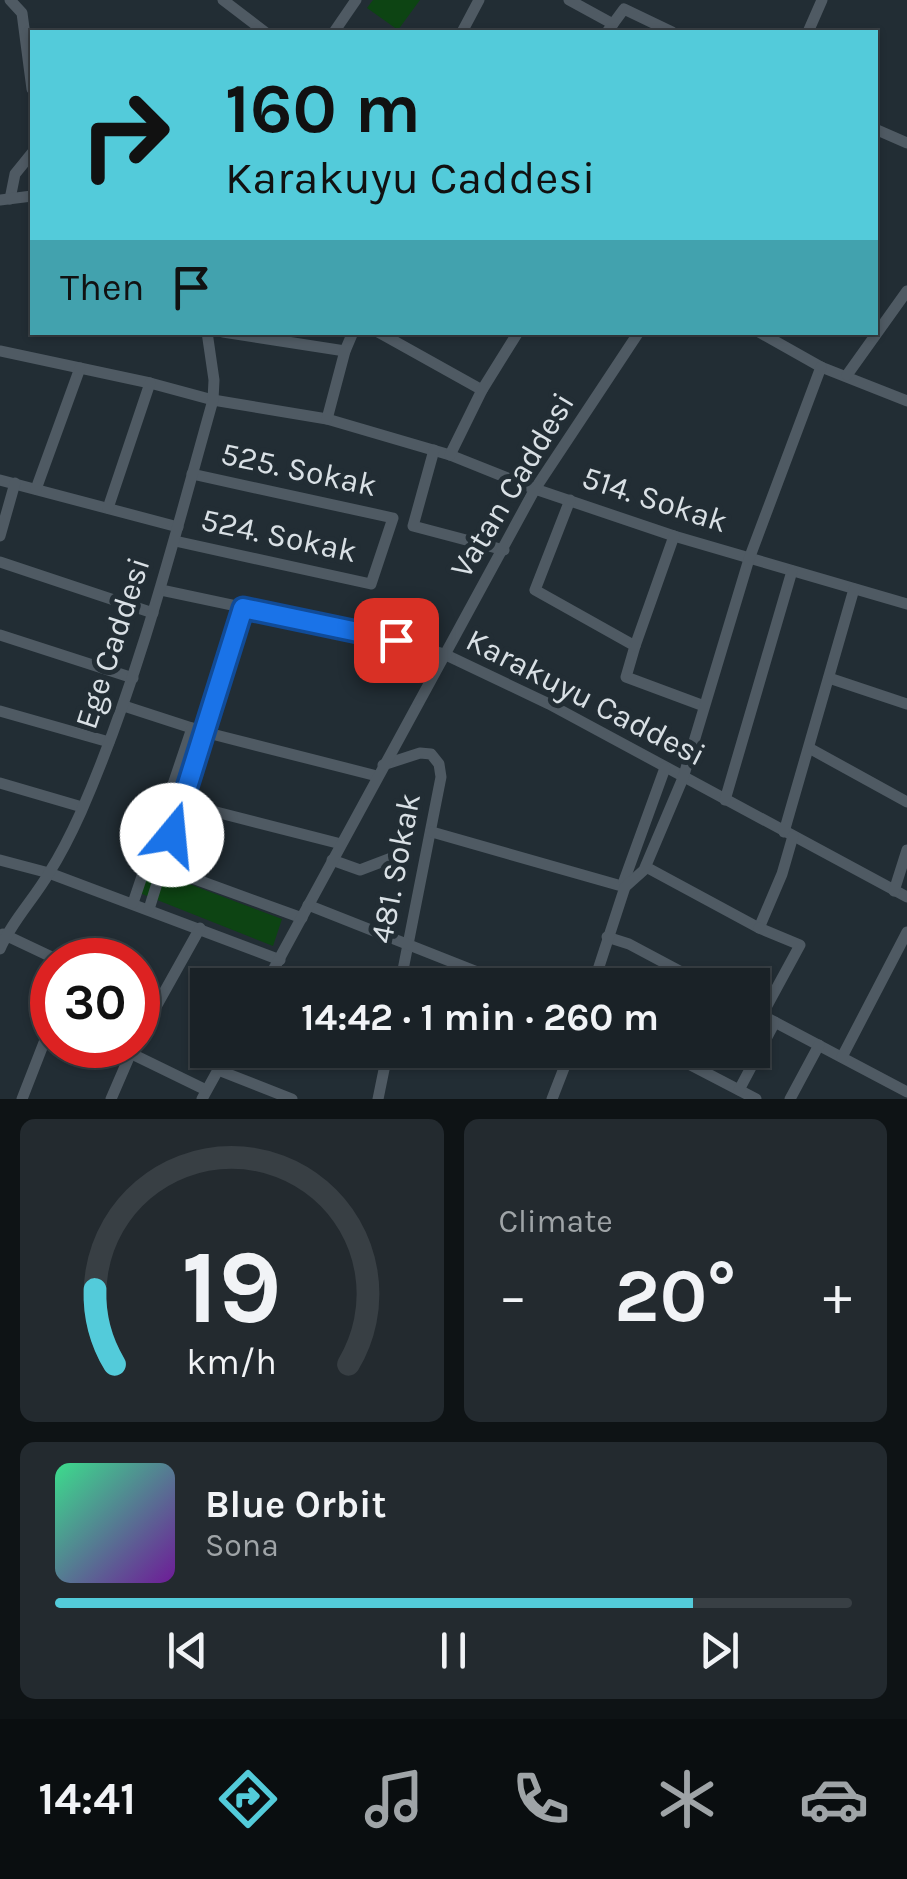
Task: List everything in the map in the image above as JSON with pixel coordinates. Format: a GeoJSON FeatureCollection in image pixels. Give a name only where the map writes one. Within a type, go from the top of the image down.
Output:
{"type":"FeatureCollection","features":[{"type":"Feature","properties":{"kind":"street"},"geometry":{"type":"LineString","coordinates":[[12,0],[22,13],[30,74]]}},
{"type":"Feature","properties":{"kind":"street"},"geometry":{"type":"LineString","coordinates":[[223,0],[261,30]]}},
{"type":"Feature","properties":{"kind":"street"},"geometry":{"type":"LineString","coordinates":[[335,30],[356,0]]}},
{"type":"Feature","properties":{"kind":"street"},"geometry":{"type":"LineString","coordinates":[[463,30],[479,0]]}},
{"type":"Feature","properties":{"kind":"street"},"geometry":{"type":"LineString","coordinates":[[569,0],[610,28],[624,9],[668,30]]}},
{"type":"Feature","properties":{"kind":"street"},"geometry":{"type":"LineString","coordinates":[[809,30],[822,0]]}},
{"type":"Feature","properties":{"kind":"street"},"geometry":{"type":"LineString","coordinates":[[878,130],[907,143]]}},
{"type":"Feature","properties":{"kind":"street"},"geometry":{"type":"LineString","coordinates":[[30,156],[12,180],[5,199],[30,196]]}},
{"type":"Feature","properties":{"kind":"street"},"geometry":{"type":"LineString","coordinates":[[878,332],[907,291]]}},
{"type":"Feature","properties":{"kind":"street","name":"Ege Caddesi"},"geometry":{"type":"LineString","coordinates":[[0,950],[3,934],[50,873],[124,706],[161,590],[212,400],[214,380],[207,335]]}},
{"type":"Feature","properties":{"kind":"street"},"geometry":{"type":"LineString","coordinates":[[242,335],[345,351]]}},
{"type":"Feature","properties":{"kind":"street"},"geometry":{"type":"LineString","coordinates":[[327,419],[352,335]]}},
{"type":"Feature","properties":{"kind":"street"},"geometry":{"type":"LineString","coordinates":[[383,335],[482,390]]}},
{"type":"Feature","properties":{"kind":"street"},"geometry":{"type":"LineString","coordinates":[[450,454],[482,390],[516,335]]}},
{"type":"Feature","properties":{"kind":"street","name":"Vatan Caddesi"},"geometry":{"type":"LineString","coordinates":[[275,968],[535,489],[636,335]]}},
{"type":"Feature","properties":{"kind":"street"},"geometry":{"type":"LineString","coordinates":[[765,335],[821,367],[907,401]]}},
{"type":"Feature","properties":{"kind":"street"},"geometry":{"type":"LineString","coordinates":[[847,376],[876,335]]}},
{"type":"Feature","properties":{"kind":"street","name":"514. Sokak"},"geometry":{"type":"LineString","coordinates":[[0,351],[212,400],[327,419],[450,454],[535,489],[674,536],[907,604]]}},
{"type":"Feature","properties":{"kind":"street"},"geometry":{"type":"LineString","coordinates":[[432,832],[625,886],[646,867],[683,778],[749,559],[821,367]]}},
{"type":"Feature","properties":{"kind":"street"},"geometry":{"type":"LineString","coordinates":[[36,489],[80,368]]}},
{"type":"Feature","properties":{"kind":"street"},"geometry":{"type":"LineString","coordinates":[[108,508],[150,383]]}},
{"type":"Feature","properties":{"kind":"street"},"geometry":{"type":"LineString","coordinates":[[434,450],[413,526],[504,550]]}},
{"type":"Feature","properties":{"kind":"street","name":"525. Sokak"},"geometry":{"type":"LineString","coordinates":[[192,474],[394,518],[371,584]]}},
{"type":"Feature","properties":{"kind":"street"},"geometry":{"type":"LineString","coordinates":[[0,480],[178,527]]}},
{"type":"Feature","properties":{"kind":"street"},"geometry":{"type":"LineString","coordinates":[[0,536],[15,483]]}},
{"type":"Feature","properties":{"kind":"street"},"geometry":{"type":"LineString","coordinates":[[570,500],[536,590],[635,646]]}},
{"type":"Feature","properties":{"kind":"street"},"geometry":{"type":"LineString","coordinates":[[674,536],[626,677],[704,706]]}},
{"type":"Feature","properties":{"kind":"street","name":"524. Sokak"},"geometry":{"type":"LineString","coordinates":[[175,541],[371,584]]}},
{"type":"Feature","properties":{"kind":"street"},"geometry":{"type":"LineString","coordinates":[[0,562],[153,613]]}},
{"type":"Feature","properties":{"kind":"street"},"geometry":{"type":"LineString","coordinates":[[725,800],[792,571]]}},
{"type":"Feature","properties":{"kind":"street"},"geometry":{"type":"LineString","coordinates":[[759,928],[782,874],[808,748],[854,589]]}},
{"type":"Feature","properties":{"kind":"street","name":"Karakuyu Caddesi"},"geometry":{"type":"LineString","coordinates":[[161,590],[396,640],[444,654],[549,704],[907,898]]}},
{"type":"Feature","properties":{"kind":"street"},"geometry":{"type":"LineString","coordinates":[[134,904],[168,801],[243,608]]}},
{"type":"Feature","properties":{"kind":"street"},"geometry":{"type":"LineString","coordinates":[[0,635],[133,678]]}},
{"type":"Feature","properties":{"kind":"street"},"geometry":{"type":"LineString","coordinates":[[829,678],[907,704]]}},
{"type":"Feature","properties":{"kind":"street"},"geometry":{"type":"LineString","coordinates":[[124,706],[198,730],[380,770]]}},
{"type":"Feature","properties":{"kind":"street"},"geometry":{"type":"LineString","coordinates":[[0,711],[109,742]]}},
{"type":"Feature","properties":{"kind":"street"},"geometry":{"type":"LineString","coordinates":[[149,909],[182,802],[198,730]]}},
{"type":"Feature","properties":{"kind":"street"},"geometry":{"type":"LineString","coordinates":[[808,748],[907,802]]}},
{"type":"Feature","properties":{"kind":"street","name":"481. Sokak"},"geometry":{"type":"LineString","coordinates":[[380,770],[420,752],[431,754],[439,764],[439,794],[403,968]]}},
{"type":"Feature","properties":{"kind":"street"},"geometry":{"type":"LineString","coordinates":[[598,968],[665,768]]}},
{"type":"Feature","properties":{"kind":"street"},"geometry":{"type":"LineString","coordinates":[[0,783],[82,807]]}},
{"type":"Feature","properties":{"kind":"street"},"geometry":{"type":"LineString","coordinates":[[168,801],[341,844]]}},
{"type":"Feature","properties":{"kind":"street"},"geometry":{"type":"LineString","coordinates":[[894,891],[907,850]]}},
{"type":"Feature","properties":{"kind":"street"},"geometry":{"type":"LineString","coordinates":[[332,860],[360,870],[402,854]]}},
{"type":"Feature","properties":{"kind":"street"},"geometry":{"type":"LineString","coordinates":[[0,860],[50,873],[280,960]]}},
{"type":"Feature","properties":{"kind":"street"},"geometry":{"type":"LineString","coordinates":[[162,867],[302,918]]}},
{"type":"Feature","properties":{"kind":"street"},"geometry":{"type":"LineString","coordinates":[[646,867],[759,928],[800,945],[770,992]]}},
{"type":"Feature","properties":{"kind":"street"},"geometry":{"type":"LineString","coordinates":[[308,905],[468,968]]}},
{"type":"Feature","properties":{"kind":"street"},"geometry":{"type":"LineString","coordinates":[[160,997],[200,928]]}},
{"type":"Feature","properties":{"kind":"street"},"geometry":{"type":"LineString","coordinates":[[842,1057],[907,932]]}},
{"type":"Feature","properties":{"kind":"street"},"geometry":{"type":"LineString","coordinates":[[3,934],[30,947]]}},
{"type":"Feature","properties":{"kind":"street"},"geometry":{"type":"LineString","coordinates":[[607,937],[674,968]]}},
{"type":"Feature","properties":{"kind":"street"},"geometry":{"type":"LineString","coordinates":[[770,1019],[907,1092]]}},
{"type":"Feature","properties":{"kind":"street"},"geometry":{"type":"LineString","coordinates":[[739,1090],[775,1022]]}},
{"type":"Feature","properties":{"kind":"street"},"geometry":{"type":"LineString","coordinates":[[790,1099],[819,1045]]}},
{"type":"Feature","properties":{"kind":"street"},"geometry":{"type":"LineString","coordinates":[[160,1064],[204,1095],[218,1070],[292,1099]]}},
{"type":"Feature","properties":{"kind":"street"},"geometry":{"type":"LineString","coordinates":[[22,1099],[34,1068]]}},
{"type":"Feature","properties":{"kind":"street"},"geometry":{"type":"LineString","coordinates":[[111,1099],[124,1068]]}},
{"type":"Feature","properties":{"kind":"street"},"geometry":{"type":"LineString","coordinates":[[378,1099],[384,1068]]}},
{"type":"Feature","properties":{"kind":"street"},"geometry":{"type":"LineString","coordinates":[[552,1099],[564,1068]]}},
{"type":"Feature","properties":{"kind":"street"},"geometry":{"type":"LineString","coordinates":[[697,1068],[756,1099]]}},
{"type":"Feature","properties":{"kind":"green space"},"geometry":{"type":"Polygon","coordinates":[[[373,0],[420,0],[398,30],[367,8],[373,0]]]}},
{"type":"Feature","properties":{"kind":"green space"},"geometry":{"type":"Polygon","coordinates":[[[192,728],[204,732],[160,873],[282,919],[273,946],[137,892],[192,728]]]}},
{"type":"Feature","properties":{"kind":"route"},"geometry":{"type":"LineString","coordinates":[[172,835],[243,608],[396,640]]}}]}
